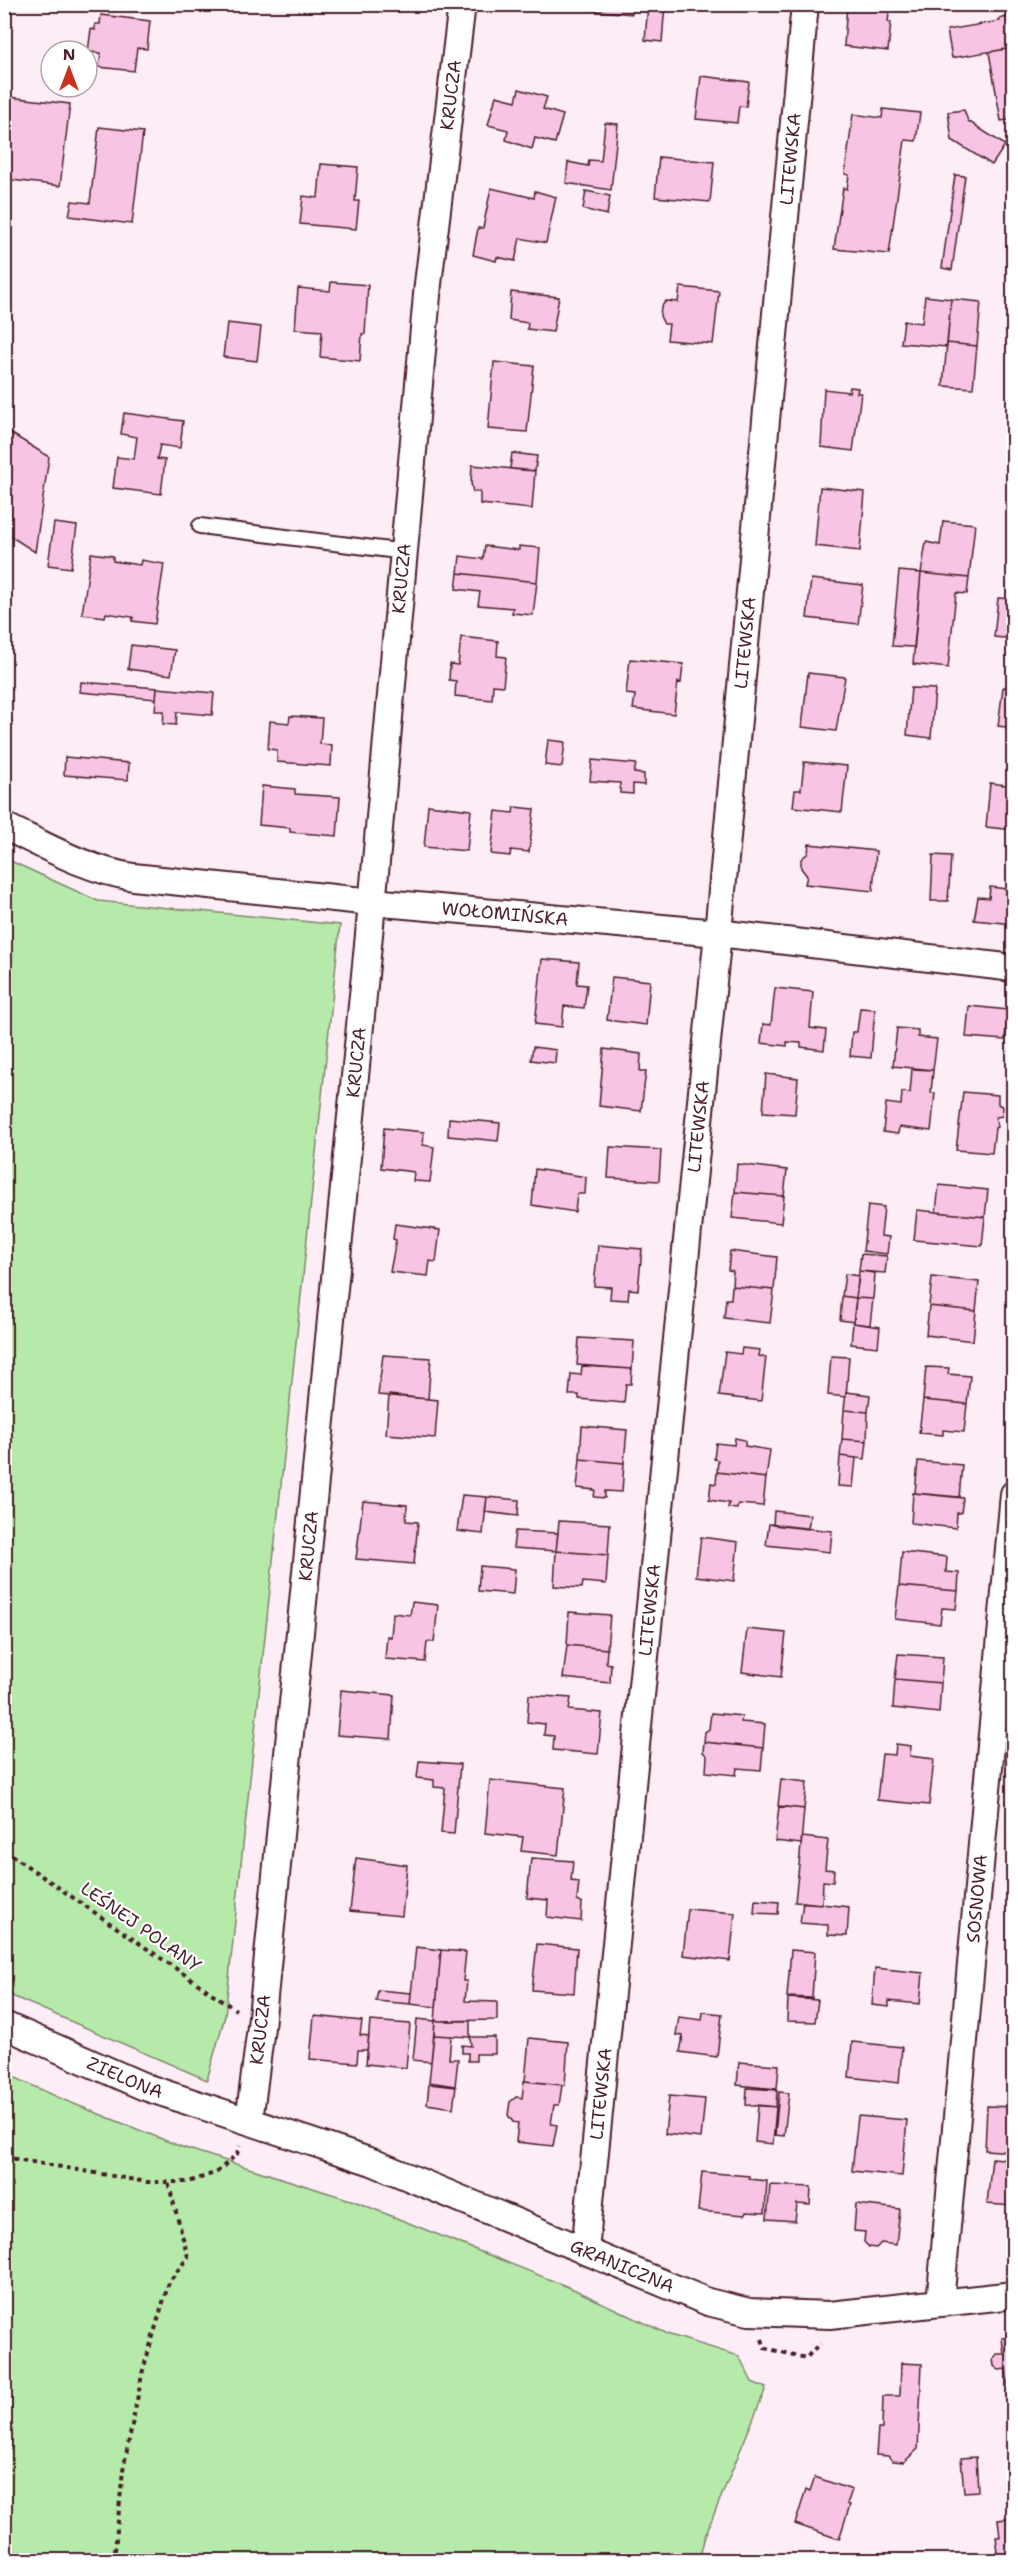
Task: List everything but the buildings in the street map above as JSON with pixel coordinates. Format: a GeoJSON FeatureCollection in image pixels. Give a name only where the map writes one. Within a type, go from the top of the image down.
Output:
{"type":"FeatureCollection","features":[{"type":"Feature","properties":{"kind":"street","name":"KRUCZA"},"geometry":{"type":"LineString","coordinates":[[249,2121],[261,2027],[372,902],[428,284],[462,4]]}},
{"type":"Feature","properties":{"kind":"street","name":"LITEWSKA"},"geometry":{"type":"LineString","coordinates":[[585,2251],[718,933],[805,4]]}},
{"type":"Feature","properties":{"kind":"street","name":"WOŁOMIŃSKA"},"geometry":{"type":"LineString","coordinates":[[4,826],[64,855],[112,874],[372,902],[718,933],[1014,968]]}},
{"type":"Feature","properties":{"kind":"street","name":"SOSNOWA"},"geometry":{"type":"LineString","coordinates":[[940,2303],[1014,1494]]}},
{"type":"Feature","properties":{"kind":"street","name":"ZIELONA"},"geometry":{"type":"LineString","coordinates":[[4,2025],[145,2087],[249,2121]]}},
{"type":"Feature","properties":{"kind":"street","name":"GRANICZNA"},"geometry":{"type":"LineString","coordinates":[[249,2121],[372,2162],[708,2302],[749,2312],[830,2315],[1014,2295]]}},
{"type":"Feature","properties":{"kind":"lane"},"geometry":{"type":"LineString","coordinates":[[200,526],[405,552]]}},
{"type":"Feature","properties":{"kind":"path","name":"LEŚNEJ POLANY"},"geometry":{"type":"LineString","coordinates":[[4,1850],[261,2027]]}},
{"type":"Feature","properties":{"kind":"path"},"geometry":{"type":"LineString","coordinates":[[4,2157],[147,2182],[189,2182],[217,2172],[237,2154],[249,2121]]}},
{"type":"Feature","properties":{"kind":"path"},"geometry":{"type":"LineString","coordinates":[[114,2560],[123,2470],[143,2370],[169,2282],[188,2257],[168,2182]]}},
{"type":"Feature","properties":{"kind":"green space"},"geometry":{"type":"Polygon","coordinates":[[[4,858],[98,901],[340,925],[225,2016],[207,2080],[5,1993],[4,858]]]}},
{"type":"Feature","properties":{"kind":"green space"},"geometry":{"type":"Polygon","coordinates":[[[5,2073],[64,2100],[182,2147],[354,2201],[571,2288],[670,2335],[739,2356],[752,2382],[766,2388],[705,2536],[699,2560],[5,2560],[5,2073]]]}}]}
